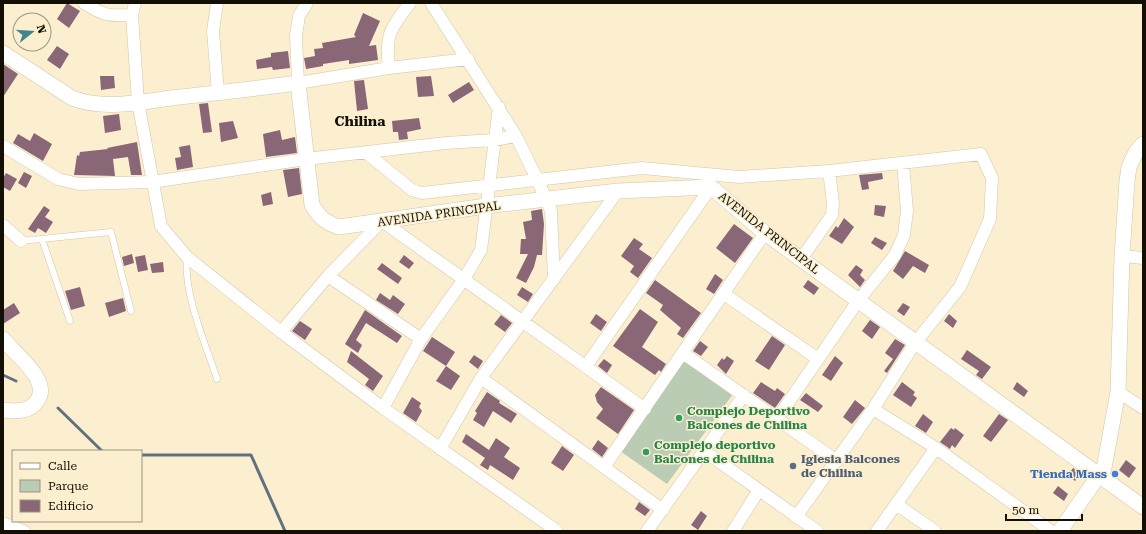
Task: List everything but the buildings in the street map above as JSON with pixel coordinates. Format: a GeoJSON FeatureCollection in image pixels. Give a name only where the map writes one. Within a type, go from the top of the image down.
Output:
{"type":"FeatureCollection","features":[{"type":"Feature","properties":{"kind":"street"},"geometry":{"type":"LineString","coordinates":[[84,3],[99,13],[110,16],[134,9],[138,102],[161,226],[187,257],[281,332],[383,408],[557,531]]}},
{"type":"Feature","properties":{"kind":"street"},"geometry":{"type":"LineString","coordinates":[[217,3],[213,31],[218,93]]}},
{"type":"Feature","properties":{"kind":"street"},"geometry":{"type":"LineString","coordinates":[[298,83],[296,34],[299,16],[307,3]]}},
{"type":"Feature","properties":{"kind":"street"},"geometry":{"type":"LineString","coordinates":[[389,68],[386,46],[392,26],[410,3]]}},
{"type":"Feature","properties":{"kind":"street"},"geometry":{"type":"LineString","coordinates":[[432,3],[499,107],[516,136],[538,181],[551,211],[554,279]]}},
{"type":"Feature","properties":{"kind":"street"},"geometry":{"type":"LineString","coordinates":[[3,53],[72,98],[83,102],[100,104],[138,102],[218,93],[298,83],[389,68],[468,59]]}},
{"type":"Feature","properties":{"kind":"street","name":"AVENIDA PRINCIPAL"},"geometry":{"type":"LineString","coordinates":[[298,83],[312,204],[318,214],[327,223],[340,227],[486,206],[618,191],[711,187],[766,233],[801,259],[1143,507]]}},
{"type":"Feature","properties":{"kind":"street"},"geometry":{"type":"LineString","coordinates":[[383,408],[421,339],[464,279],[480,250],[499,107]]}},
{"type":"Feature","properties":{"kind":"street"},"geometry":{"type":"LineString","coordinates":[[3,146],[58,179],[79,184],[152,182],[306,159],[494,140],[516,136]]}},
{"type":"Feature","properties":{"kind":"street"},"geometry":{"type":"LineString","coordinates":[[1060,531],[1104,468],[1118,392],[1122,256],[1130,167],[1136,152],[1143,144]]}},
{"type":"Feature","properties":{"kind":"street"},"geometry":{"type":"LineString","coordinates":[[365,152],[412,190],[422,193],[488,187],[642,168],[739,177],[829,171],[981,154],[992,178],[990,219],[960,287],[915,343],[837,461],[796,517]]}},
{"type":"Feature","properties":{"kind":"street"},"geometry":{"type":"LineString","coordinates":[[777,419],[858,301],[895,255],[904,235],[907,211],[903,163]]}},
{"type":"Feature","properties":{"kind":"street"},"geometry":{"type":"LineString","coordinates":[[801,259],[832,215],[833,203],[829,171]]}},
{"type":"Feature","properties":{"kind":"street"},"geometry":{"type":"LineString","coordinates":[[586,366],[711,187]]}},
{"type":"Feature","properties":{"kind":"street"},"geometry":{"type":"LineString","coordinates":[[440,448],[481,378],[618,191]]}},
{"type":"Feature","properties":{"kind":"street"},"geometry":{"type":"LineString","coordinates":[[281,332],[328,276],[382,221],[645,409]]}},
{"type":"Feature","properties":{"kind":"street"},"geometry":{"type":"LineString","coordinates":[[3,224],[21,241]]}},
{"type":"Feature","properties":{"kind":"street"},"geometry":{"type":"LineString","coordinates":[[604,468],[766,233]]}},
{"type":"Feature","properties":{"kind":"street"},"geometry":{"type":"LineString","coordinates":[[1122,256],[1143,258]]}},
{"type":"Feature","properties":{"kind":"street"},"geometry":{"type":"LineString","coordinates":[[328,276],[421,339]]}},
{"type":"Feature","properties":{"kind":"street"},"geometry":{"type":"LineString","coordinates":[[724,294],[818,360]]}},
{"type":"Feature","properties":{"kind":"street"},"geometry":{"type":"LineString","coordinates":[[3,339],[38,377],[41,390],[40,397],[32,407],[25,410],[3,410]]}},
{"type":"Feature","properties":{"kind":"street"},"geometry":{"type":"LineString","coordinates":[[683,353],[837,461]]}},
{"type":"Feature","properties":{"kind":"street"},"geometry":{"type":"LineString","coordinates":[[481,378],[662,510]]}},
{"type":"Feature","properties":{"kind":"street"},"geometry":{"type":"LineString","coordinates":[[1118,392],[1143,408]]}},
{"type":"Feature","properties":{"kind":"street"},"geometry":{"type":"LineString","coordinates":[[648,531],[744,395]]}},
{"type":"Feature","properties":{"kind":"street"},"geometry":{"type":"LineString","coordinates":[[873,408],[936,448],[1051,531]]}},
{"type":"Feature","properties":{"kind":"street"},"geometry":{"type":"LineString","coordinates":[[877,531],[936,448]]}},
{"type":"Feature","properties":{"kind":"street"},"geometry":{"type":"LineString","coordinates":[[704,451],[817,531]]}},
{"type":"Feature","properties":{"kind":"street"},"geometry":{"type":"LineString","coordinates":[[733,531],[759,490]]}},
{"type":"Feature","properties":{"kind":"street"},"geometry":{"type":"LineString","coordinates":[[896,504],[935,531]]}},
{"type":"Feature","properties":{"kind":"street"},"geometry":{"type":"LineString","coordinates":[[3,523],[24,531]]}},
{"type":"Feature","properties":{"kind":"lane"},"geometry":{"type":"LineString","coordinates":[[21,241],[111,232],[131,311]]}},
{"type":"Feature","properties":{"kind":"lane"},"geometry":{"type":"LineString","coordinates":[[42,239],[70,321]]}},
{"type":"Feature","properties":{"kind":"lane"},"geometry":{"type":"LineString","coordinates":[[187,257],[186,270],[191,298],[216,379]]}},
{"type":"Feature","properties":{"kind":"green space","name":"Complejo Deportivo Balcones de Chilina"},"geometry":{"type":"Polygon","coordinates":[[[686,355],[736,390],[667,484],[620,451],[686,355]]]}},
{"type":"Feature","properties":{"kind":"waterway"},"geometry":{"type":"LineString","coordinates":[[3,375],[16,381]]}},
{"type":"Feature","properties":{"kind":"waterway"},"geometry":{"type":"LineString","coordinates":[[58,408],[101,450]]}},
{"type":"Feature","properties":{"kind":"waterway"},"geometry":{"type":"LineString","coordinates":[[142,455],[251,455],[285,531]]}},
{"type":"Feature","properties":{"kind":"place","name":"Complejo Deportivo Balcones de Chilina"},"geometry":{"type":"Point","coordinates":[679,418]}},
{"type":"Feature","properties":{"kind":"place","name":"Complejo deportivo Balcones de Chilina"},"geometry":{"type":"Point","coordinates":[646,452]}},
{"type":"Feature","properties":{"kind":"place","name":"Iglesia Balcones de Chilina"},"geometry":{"type":"Point","coordinates":[793,466]}},
{"type":"Feature","properties":{"kind":"place","name":"Tienda Mass"},"geometry":{"type":"Point","coordinates":[1115,474]}},
{"type":"Feature","properties":{"kind":"district","name":"Chilina"},"geometry":{"type":"Point","coordinates":[360,121]}}]}
